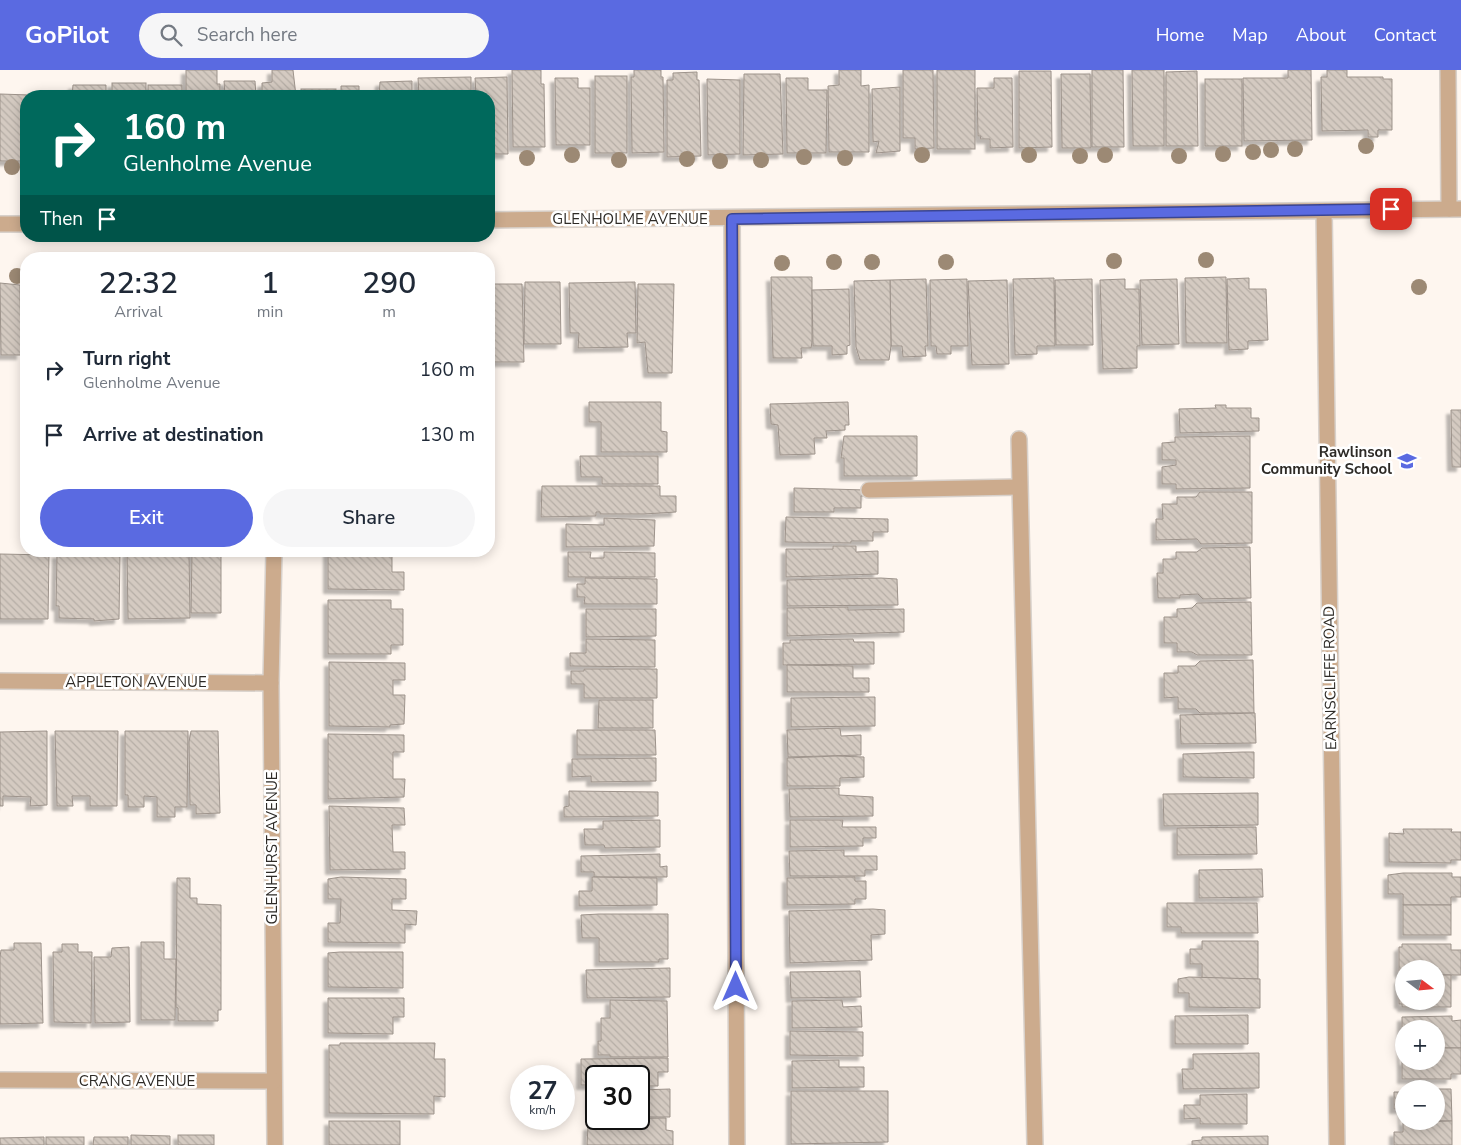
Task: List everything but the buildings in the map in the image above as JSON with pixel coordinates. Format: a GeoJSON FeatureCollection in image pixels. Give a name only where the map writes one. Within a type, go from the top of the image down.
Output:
{"type":"FeatureCollection","features":[{"type":"Feature","properties":{"kind":"street"},"geometry":{"type":"LineString","coordinates":[[1448,70],[1455,209]]}},
{"type":"Feature","properties":{"kind":"street","name":"GLENHOLME AVENUE"},"geometry":{"type":"LineString","coordinates":[[495,220],[732,219],[1455,209]]}},
{"type":"Feature","properties":{"kind":"street","name":"EARNSCLIFFE ROAD"},"geometry":{"type":"LineString","coordinates":[[1324,211],[1337,1145]]}},
{"type":"Feature","properties":{"kind":"street"},"geometry":{"type":"LineString","coordinates":[[732,219],[737,1145]]}},
{"type":"Feature","properties":{"kind":"street"},"geometry":{"type":"LineString","coordinates":[[0,224],[20,224]]}},
{"type":"Feature","properties":{"kind":"street"},"geometry":{"type":"LineString","coordinates":[[1019,438],[1035,1145]]}},
{"type":"Feature","properties":{"kind":"street"},"geometry":{"type":"LineString","coordinates":[[870,490],[1019,488]]}},
{"type":"Feature","properties":{"kind":"street","name":"GLENHURST AVENUE"},"geometry":{"type":"LineString","coordinates":[[274,557],[272,683],[275,1145]]}},
{"type":"Feature","properties":{"kind":"street","name":"APPLETON AVENUE"},"geometry":{"type":"LineString","coordinates":[[0,681],[272,683]]}},
{"type":"Feature","properties":{"kind":"street","name":"CRANG AVENUE"},"geometry":{"type":"LineString","coordinates":[[0,1080],[274,1081]]}},
{"type":"Feature","properties":{"kind":"place","name":"Rawlinson Community School"},"geometry":{"type":"Point","coordinates":[1407,461]}},
{"type":"Feature","properties":{"kind":"route"},"geometry":{"type":"LineString","coordinates":[[736,987],[732,219],[1391,209]]}}]}
